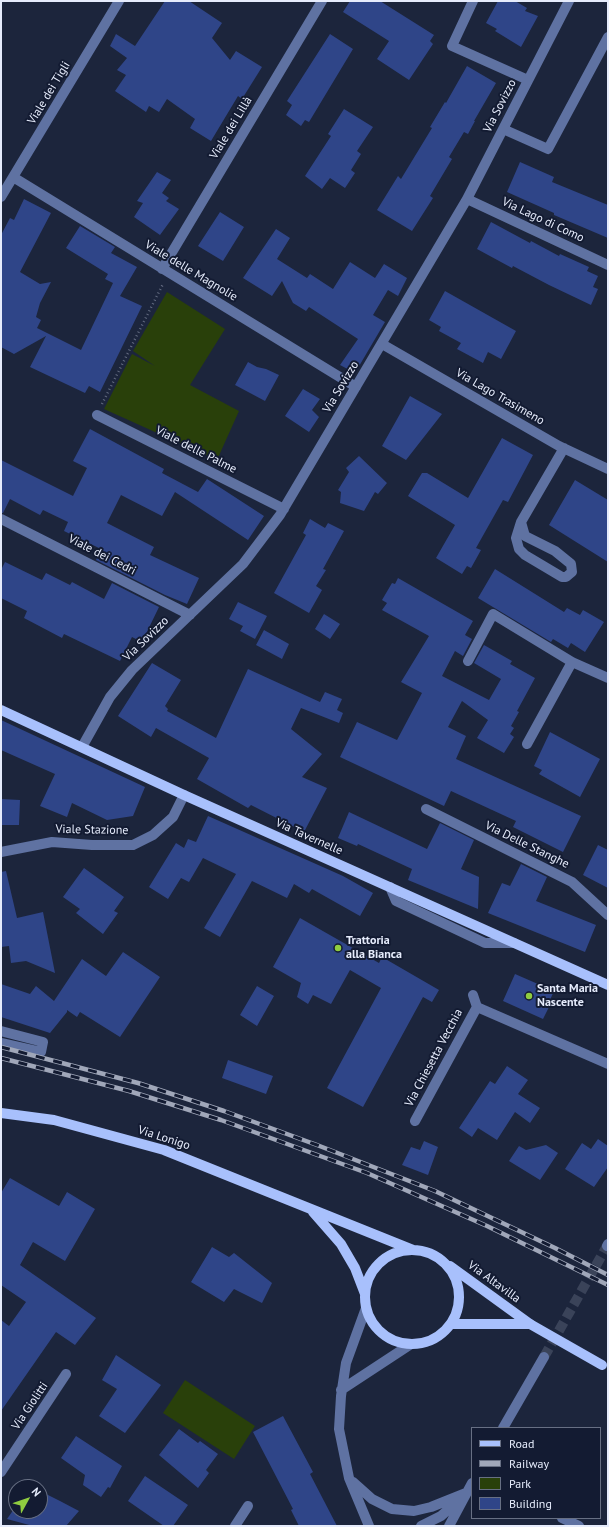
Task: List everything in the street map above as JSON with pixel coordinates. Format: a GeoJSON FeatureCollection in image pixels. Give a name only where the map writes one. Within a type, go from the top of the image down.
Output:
{"type":"FeatureCollection","features":[{"type":"Feature","properties":{"kind":"main road","name":"Via Tavernelle"},"geometry":{"type":"LineString","coordinates":[[1,710],[184,795],[608,985]]}},
{"type":"Feature","properties":{"kind":"main road","name":"Via Lonigo"},"geometry":{"type":"LineString","coordinates":[[1,1113],[54,1120],[164,1150],[413,1250]]}},
{"type":"Feature","properties":{"kind":"main road","name":"Via Lonigo"},"geometry":{"type":"LineString","coordinates":[[312,1210],[340,1244],[355,1268],[365,1294]]}},
{"type":"Feature","properties":{"kind":"main road"},"geometry":{"type":"LineString","coordinates":[[413,1250],[424,1251],[434,1255],[444,1262],[454,1274],[459,1290],[458,1306],[451,1324],[445,1331],[420,1344],[411,1344],[399,1342],[388,1337],[378,1329],[366,1308],[365,1294],[367,1282],[372,1272],[380,1262],[390,1255],[401,1251],[413,1250]]}},
{"type":"Feature","properties":{"kind":"main road","name":"Via Altavilla"},"geometry":{"type":"LineString","coordinates":[[444,1262],[530,1324],[605,1366]]}},
{"type":"Feature","properties":{"kind":"main road","name":"Via Altavilla"},"geometry":{"type":"LineString","coordinates":[[451,1324],[530,1324]]}},
{"type":"Feature","properties":{"kind":"street","name":"Viale dei Tigli"},"geometry":{"type":"LineString","coordinates":[[1,198],[119,1]]}},
{"type":"Feature","properties":{"kind":"street","name":"Viale dei Lillà"},"geometry":{"type":"LineString","coordinates":[[165,271],[322,1]]}},
{"type":"Feature","properties":{"kind":"street"},"geometry":{"type":"LineString","coordinates":[[473,1],[452,46],[528,80]]}},
{"type":"Feature","properties":{"kind":"street","name":"Via Sovizzo"},"geometry":{"type":"LineString","coordinates":[[82,748],[110,697],[132,670],[243,564],[284,509],[467,199],[569,1]]}},
{"type":"Feature","properties":{"kind":"street"},"geometry":{"type":"LineString","coordinates":[[503,129],[548,149],[608,36]]}},
{"type":"Feature","properties":{"kind":"street","name":"Viale delle Magnolie"},"geometry":{"type":"LineString","coordinates":[[13,177],[356,387]]}},
{"type":"Feature","properties":{"kind":"street","name":"Via Lago di Como"},"geometry":{"type":"LineString","coordinates":[[467,199],[608,265]]}},
{"type":"Feature","properties":{"kind":"street","name":"Via Lago Trasimeno"},"geometry":{"type":"LineString","coordinates":[[382,344],[564,448],[608,469]]}},
{"type":"Feature","properties":{"kind":"street","name":"Viale delle Palme"},"geometry":{"type":"LineString","coordinates":[[97,414],[284,509]]}},
{"type":"Feature","properties":{"kind":"street"},"geometry":{"type":"LineString","coordinates":[[521,522],[525,536],[555,551],[571,564],[572,572],[566,577],[562,577],[525,556],[519,549],[516,538],[521,522],[564,448]]}},
{"type":"Feature","properties":{"kind":"street","name":"Viale dei Cedri"},"geometry":{"type":"LineString","coordinates":[[1,519],[190,615]]}},
{"type":"Feature","properties":{"kind":"street"},"geometry":{"type":"LineString","coordinates":[[468,661],[493,614],[572,662],[608,678]]}},
{"type":"Feature","properties":{"kind":"street"},"geometry":{"type":"LineString","coordinates":[[527,744],[572,662]]}},
{"type":"Feature","properties":{"kind":"street","name":"Viale Stazione"},"geometry":{"type":"LineString","coordinates":[[1,852],[52,842],[92,845],[133,845],[153,836],[173,817],[184,795]]}},
{"type":"Feature","properties":{"kind":"street","name":"Via Delle Stanghe"},"geometry":{"type":"LineString","coordinates":[[426,809],[572,882],[608,915]]}},
{"type":"Feature","properties":{"kind":"street"},"geometry":{"type":"LineString","coordinates":[[473,995],[477,1007]]}},
{"type":"Feature","properties":{"kind":"street","name":"Via Chiesetta Vecchia"},"geometry":{"type":"LineString","coordinates":[[415,1122],[477,1007],[608,1064]]}},
{"type":"Feature","properties":{"kind":"street"},"geometry":{"type":"LineString","coordinates":[[1,1031],[43,1042],[41,1052],[1,1043]]}},
{"type":"Feature","properties":{"kind":"street"},"geometry":{"type":"LineString","coordinates":[[366,1308],[346,1363],[341,1390],[339,1429],[349,1478],[369,1526]]}},
{"type":"Feature","properties":{"kind":"street"},"geometry":{"type":"LineString","coordinates":[[341,1390],[411,1344]]}},
{"type":"Feature","properties":{"kind":"street"},"geometry":{"type":"LineString","coordinates":[[504,1427],[544,1357]]}},
{"type":"Feature","properties":{"kind":"street","name":"Via Giolitti"},"geometry":{"type":"LineString","coordinates":[[1,1472],[66,1374]]}},
{"type":"Feature","properties":{"kind":"street"},"geometry":{"type":"LineString","coordinates":[[349,1478],[372,1500],[392,1509],[414,1511],[431,1508],[466,1493]]}},
{"type":"Feature","properties":{"kind":"street"},"geometry":{"type":"LineString","coordinates":[[449,1526],[471,1485]]}},
{"type":"Feature","properties":{"kind":"street"},"geometry":{"type":"LineString","coordinates":[[421,1526],[441,1516],[466,1493]]}},
{"type":"Feature","properties":{"kind":"street"},"geometry":{"type":"LineString","coordinates":[[235,1526],[248,1506]]}},
{"type":"Feature","properties":{"kind":"street"},"geometry":{"type":"LineString","coordinates":[[564,1519],[579,1526]]}},
{"type":"Feature","properties":{"kind":"path"},"geometry":{"type":"LineString","coordinates":[[97,414],[165,271]]}},
{"type":"Feature","properties":{"kind":"green space"},"geometry":{"type":"Polygon","coordinates":[[[167,292],[225,329],[190,385],[239,411],[217,460],[104,409],[132,354],[155,366],[133,351],[167,292]]]}},
{"type":"Feature","properties":{"kind":"green space"},"geometry":{"type":"Polygon","coordinates":[[[185,1380],[255,1426],[234,1459],[163,1413],[185,1380]]]}},
{"type":"Feature","properties":{"kind":"building"},"geometry":{"type":"Polygon","coordinates":[[[165,1],[189,1],[222,23],[212,38],[230,60],[236,51],[262,67],[242,99],[238,96],[211,141],[190,128],[195,119],[167,99],[159,112],[149,106],[146,112],[115,91],[126,75],[117,70],[127,58],[110,46],[116,34],[135,46],[165,1]]]}},
{"type":"Feature","properties":{"kind":"building"},"geometry":{"type":"Polygon","coordinates":[[[350,1],[380,1],[434,35],[430,41],[433,44],[409,80],[377,59],[389,41],[343,12],[350,1]]]}},
{"type":"Feature","properties":{"kind":"building"},"geometry":{"type":"Polygon","coordinates":[[[498,1],[515,1],[527,8],[525,11],[538,16],[521,47],[495,31],[497,29],[486,23],[498,1]]]}},
{"type":"Feature","properties":{"kind":"building"},"geometry":{"type":"Polygon","coordinates":[[[330,34],[353,49],[309,122],[305,120],[301,126],[286,115],[292,105],[287,101],[330,34]]]}},
{"type":"Feature","properties":{"kind":"building"},"geometry":{"type":"Polygon","coordinates":[[[467,66],[496,83],[468,134],[464,132],[449,157],[452,159],[430,196],[433,198],[412,231],[377,210],[398,176],[401,179],[467,66]]]}},
{"type":"Feature","properties":{"kind":"building"},"geometry":{"type":"Polygon","coordinates":[[[344,109],[373,127],[357,151],[361,154],[351,170],[355,173],[345,188],[330,178],[322,189],[305,176],[331,136],[328,134],[344,109]]]}},
{"type":"Feature","properties":{"kind":"building"},"geometry":{"type":"Polygon","coordinates":[[[520,162],[554,177],[552,182],[608,205],[608,238],[554,215],[554,213],[507,192],[520,162]]]}},
{"type":"Feature","properties":{"kind":"building"},"geometry":{"type":"Polygon","coordinates":[[[157,172],[171,180],[162,193],[169,198],[166,201],[179,209],[160,235],[134,217],[143,203],[137,201],[157,172]]]}},
{"type":"Feature","properties":{"kind":"building"},"geometry":{"type":"Polygon","coordinates":[[[24,199],[51,213],[20,272],[40,284],[51,282],[40,303],[36,317],[41,320],[37,328],[81,350],[113,283],[105,279],[108,274],[66,248],[80,226],[115,247],[111,253],[137,267],[120,296],[142,306],[100,392],[89,386],[85,393],[30,367],[46,336],[14,354],[1,347],[1,235],[10,218],[14,220],[24,199]]]}},
{"type":"Feature","properties":{"kind":"building"},"geometry":{"type":"Polygon","coordinates":[[[220,212],[244,227],[223,261],[198,246],[220,212]]]}},
{"type":"Feature","properties":{"kind":"building"},"geometry":{"type":"Polygon","coordinates":[[[491,222],[530,243],[531,241],[559,256],[560,254],[589,267],[587,271],[598,276],[593,287],[598,289],[591,305],[513,266],[512,268],[477,249],[491,222]]]}},
{"type":"Feature","properties":{"kind":"building"},"geometry":{"type":"Polygon","coordinates":[[[276,229],[290,238],[277,259],[307,278],[310,274],[333,289],[350,262],[375,278],[384,264],[407,278],[398,296],[388,290],[373,315],[385,322],[355,373],[340,365],[358,339],[309,307],[306,311],[293,303],[282,281],[272,296],[243,278],[276,229]]]}},
{"type":"Feature","properties":{"kind":"building"},"geometry":{"type":"Polygon","coordinates":[[[445,291],[516,331],[501,359],[488,352],[483,363],[457,349],[461,343],[439,331],[441,327],[429,320],[445,291]]]}},
{"type":"Feature","properties":{"kind":"building"},"geometry":{"type":"Polygon","coordinates":[[[248,362],[279,375],[265,401],[235,385],[248,362]]]}},
{"type":"Feature","properties":{"kind":"building"},"geometry":{"type":"Polygon","coordinates":[[[303,389],[320,399],[312,410],[319,417],[309,432],[285,416],[303,389]]]}},
{"type":"Feature","properties":{"kind":"building"},"geometry":{"type":"Polygon","coordinates":[[[410,396],[442,414],[406,460],[382,446],[410,396]]]}},
{"type":"Feature","properties":{"kind":"building"},"geometry":{"type":"Polygon","coordinates":[[[90,429],[164,469],[162,473],[198,492],[207,479],[264,516],[248,540],[175,492],[162,516],[121,495],[107,523],[154,547],[150,555],[199,578],[187,604],[165,595],[96,560],[101,549],[64,531],[68,522],[43,510],[40,515],[10,499],[3,513],[1,513],[1,460],[73,496],[87,468],[73,461],[90,429]]]}},
{"type":"Feature","properties":{"kind":"building"},"geometry":{"type":"Polygon","coordinates":[[[502,438],[533,455],[508,502],[503,500],[476,548],[481,550],[471,568],[467,566],[462,574],[436,558],[455,525],[408,496],[422,473],[427,473],[468,498],[502,438]]]}},
{"type":"Feature","properties":{"kind":"building"},"geometry":{"type":"Polygon","coordinates":[[[359,456],[387,483],[378,494],[375,492],[364,511],[340,503],[341,492],[338,490],[349,472],[346,468],[359,456]]]}},
{"type":"Feature","properties":{"kind":"building"},"geometry":{"type":"Polygon","coordinates":[[[575,480],[608,500],[608,562],[549,525],[575,480]]]}},
{"type":"Feature","properties":{"kind":"building"},"geometry":{"type":"Polygon","coordinates":[[[310,519],[325,528],[328,523],[344,531],[323,569],[326,570],[316,586],[322,590],[309,613],[274,593],[306,535],[303,533],[310,519]]]}},
{"type":"Feature","properties":{"kind":"building"},"geometry":{"type":"Polygon","coordinates":[[[5,562],[42,580],[46,573],[70,585],[72,582],[104,599],[112,583],[159,607],[142,642],[132,637],[120,661],[64,634],[62,638],[24,618],[27,611],[1,598],[1,570],[5,562]]]}},
{"type":"Feature","properties":{"kind":"building"},"geometry":{"type":"Polygon","coordinates":[[[495,569],[564,612],[567,608],[580,615],[583,610],[604,622],[585,652],[571,643],[568,648],[553,639],[551,642],[478,598],[495,569]]]}},
{"type":"Feature","properties":{"kind":"building"},"geometry":{"type":"Polygon","coordinates":[[[398,578],[473,621],[465,635],[472,639],[463,656],[455,651],[442,676],[489,700],[501,679],[474,663],[484,645],[512,661],[510,664],[535,678],[517,711],[519,712],[511,726],[514,728],[510,734],[514,737],[504,753],[477,738],[488,720],[462,701],[448,727],[466,736],[456,759],[581,816],[563,852],[513,827],[516,821],[451,791],[444,806],[340,757],[357,722],[397,740],[422,693],[401,682],[429,636],[382,610],[387,603],[382,600],[392,583],[395,584],[398,578]]]}},
{"type":"Feature","properties":{"kind":"building"},"geometry":{"type":"Polygon","coordinates":[[[238,602],[267,616],[255,639],[240,631],[243,626],[229,619],[238,602]]]}},
{"type":"Feature","properties":{"kind":"building"},"geometry":{"type":"Polygon","coordinates":[[[324,614],[340,624],[330,639],[315,629],[324,614]]]}},
{"type":"Feature","properties":{"kind":"building"},"geometry":{"type":"Polygon","coordinates":[[[264,630],[289,644],[282,659],[256,645],[264,630]]]}},
{"type":"Feature","properties":{"kind":"building"},"geometry":{"type":"Polygon","coordinates":[[[152,663],[181,680],[165,706],[168,709],[167,711],[216,738],[248,669],[320,702],[325,692],[342,699],[337,710],[343,713],[339,723],[301,708],[291,729],[322,754],[302,777],[327,788],[304,832],[251,805],[248,808],[197,779],[209,758],[156,728],[151,737],[118,716],[152,663]]]}},
{"type":"Feature","properties":{"kind":"building"},"geometry":{"type":"Polygon","coordinates":[[[1,720],[145,787],[133,816],[107,820],[72,803],[67,817],[40,806],[55,774],[1,750],[1,720]]]}},
{"type":"Feature","properties":{"kind":"building"},"geometry":{"type":"Polygon","coordinates":[[[550,732],[600,759],[580,797],[539,774],[542,770],[534,766],[550,732]]]}},
{"type":"Feature","properties":{"kind":"building"},"geometry":{"type":"Polygon","coordinates":[[[1,799],[20,800],[19,825],[1,825],[1,799]]]}},
{"type":"Feature","properties":{"kind":"building"},"geometry":{"type":"Polygon","coordinates":[[[349,812],[427,849],[440,823],[474,840],[461,869],[479,877],[478,909],[408,880],[412,869],[358,844],[357,846],[338,838],[349,812]]]}},
{"type":"Feature","properties":{"kind":"building"},"geometry":{"type":"Polygon","coordinates":[[[208,816],[343,876],[373,893],[360,916],[312,889],[309,893],[294,884],[287,898],[252,881],[220,937],[204,928],[236,874],[203,858],[189,882],[181,878],[168,899],[149,887],[176,843],[184,848],[188,839],[196,842],[208,816]]]}},
{"type":"Feature","properties":{"kind":"building"},"geometry":{"type":"Polygon","coordinates":[[[598,845],[608,850],[608,888],[583,875],[598,845]]]}},
{"type":"Feature","properties":{"kind":"building"},"geometry":{"type":"Polygon","coordinates":[[[521,864],[547,877],[536,901],[596,925],[585,952],[488,913],[502,883],[510,886],[521,864]]]}},
{"type":"Feature","properties":{"kind":"building"},"geometry":{"type":"Polygon","coordinates":[[[84,868],[124,897],[114,911],[118,913],[103,934],[76,913],[80,909],[63,897],[84,868]]]}},
{"type":"Feature","properties":{"kind":"building"},"geometry":{"type":"Polygon","coordinates":[[[6,871],[17,918],[43,912],[55,973],[26,961],[11,963],[9,946],[1,947],[1,872],[6,871]]]}},
{"type":"Feature","properties":{"kind":"building"},"geometry":{"type":"Polygon","coordinates":[[[300,918],[379,963],[382,957],[439,990],[432,1002],[423,997],[363,1107],[327,1088],[381,988],[350,970],[331,1004],[313,995],[308,1004],[297,997],[301,983],[273,967],[300,918]]]}},
{"type":"Feature","properties":{"kind":"building"},"geometry":{"type":"Polygon","coordinates":[[[123,952],[160,977],[120,1037],[80,1012],[77,1017],[67,1010],[50,1033],[1,1017],[1,984],[30,994],[36,986],[54,1001],[82,959],[106,976],[123,952]]]}},
{"type":"Feature","properties":{"kind":"building","name":"Santa Maria Nascente"},"geometry":{"type":"Polygon","coordinates":[[[515,974],[554,991],[550,1000],[552,1001],[543,1019],[503,1001],[515,974]]]}},
{"type":"Feature","properties":{"kind":"building"},"geometry":{"type":"Polygon","coordinates":[[[257,986],[274,996],[257,1026],[240,1015],[257,986]]]}},
{"type":"Feature","properties":{"kind":"building"},"geometry":{"type":"Polygon","coordinates":[[[228,1060],[273,1076],[266,1094],[222,1078],[228,1060]]]}},
{"type":"Feature","properties":{"kind":"building"},"geometry":{"type":"Polygon","coordinates":[[[507,1066],[528,1080],[518,1094],[540,1108],[530,1123],[515,1112],[497,1140],[478,1128],[472,1137],[459,1128],[490,1081],[495,1084],[507,1066]]]}},
{"type":"Feature","properties":{"kind":"building"},"geometry":{"type":"Polygon","coordinates":[[[598,1139],[608,1146],[608,1167],[594,1187],[565,1169],[582,1143],[591,1149],[598,1139]]]}},
{"type":"Feature","properties":{"kind":"building"},"geometry":{"type":"Polygon","coordinates":[[[424,1141],[438,1147],[428,1175],[402,1165],[411,1147],[420,1150],[424,1141]]]}},
{"type":"Feature","properties":{"kind":"building"},"geometry":{"type":"Polygon","coordinates":[[[546,1145],[558,1153],[540,1180],[509,1161],[519,1146],[526,1150],[546,1145]]]}},
{"type":"Feature","properties":{"kind":"building"},"geometry":{"type":"Polygon","coordinates":[[[10,1178],[59,1206],[67,1192],[95,1209],[65,1261],[33,1242],[20,1265],[96,1318],[75,1345],[56,1332],[1,1411],[1,1320],[9,1326],[26,1302],[1,1285],[1,1193],[10,1178]]]}},
{"type":"Feature","properties":{"kind":"building"},"geometry":{"type":"Polygon","coordinates":[[[212,1247],[229,1257],[234,1253],[272,1283],[262,1303],[234,1289],[224,1302],[191,1282],[212,1247]]]}},
{"type":"Feature","properties":{"kind":"building"},"geometry":{"type":"Polygon","coordinates":[[[116,1355],[161,1385],[125,1433],[99,1416],[117,1389],[102,1380],[116,1355]]]}},
{"type":"Feature","properties":{"kind":"building"},"geometry":{"type":"Polygon","coordinates":[[[283,1416],[313,1472],[310,1474],[337,1526],[299,1526],[291,1510],[293,1509],[253,1432],[283,1416]]]}},
{"type":"Feature","properties":{"kind":"building"},"geometry":{"type":"Polygon","coordinates":[[[179,1429],[198,1443],[200,1441],[218,1454],[206,1470],[209,1473],[198,1488],[159,1455],[179,1429]]]}},
{"type":"Feature","properties":{"kind":"building"},"geometry":{"type":"Polygon","coordinates":[[[76,1436],[122,1466],[110,1488],[108,1487],[101,1497],[83,1485],[85,1475],[61,1458],[76,1436]]]}},
{"type":"Feature","properties":{"kind":"building"},"geometry":{"type":"Polygon","coordinates":[[[145,1476],[188,1505],[173,1526],[164,1526],[128,1501],[145,1476]]]}},
{"type":"Feature","properties":{"kind":"building"},"geometry":{"type":"Polygon","coordinates":[[[48,1495],[79,1511],[66,1526],[33,1526],[7,1519],[8,1518],[8,1519],[48,1519],[48,1495]]]}},
{"type":"Feature","properties":{"kind":"tunnel"},"geometry":{"type":"LineString","coordinates":[[544,1357],[607,1246]]}},
{"type":"Feature","properties":{"kind":"railway"},"geometry":{"type":"LineString","coordinates":[[1,1047],[138,1083],[224,1111],[317,1145],[435,1191],[608,1275]]}},
{"type":"Feature","properties":{"kind":"railway"},"geometry":{"type":"LineString","coordinates":[[1,1058],[129,1091],[221,1120],[367,1173],[487,1226],[608,1285]]}},
{"type":"Feature","properties":{"kind":"place","name":"Trattoria alla Bianca"},"geometry":{"type":"Point","coordinates":[338,948]}},
{"type":"Feature","properties":{"kind":"place","name":"Santa Maria Nascente"},"geometry":{"type":"Point","coordinates":[529,996]}}]}
